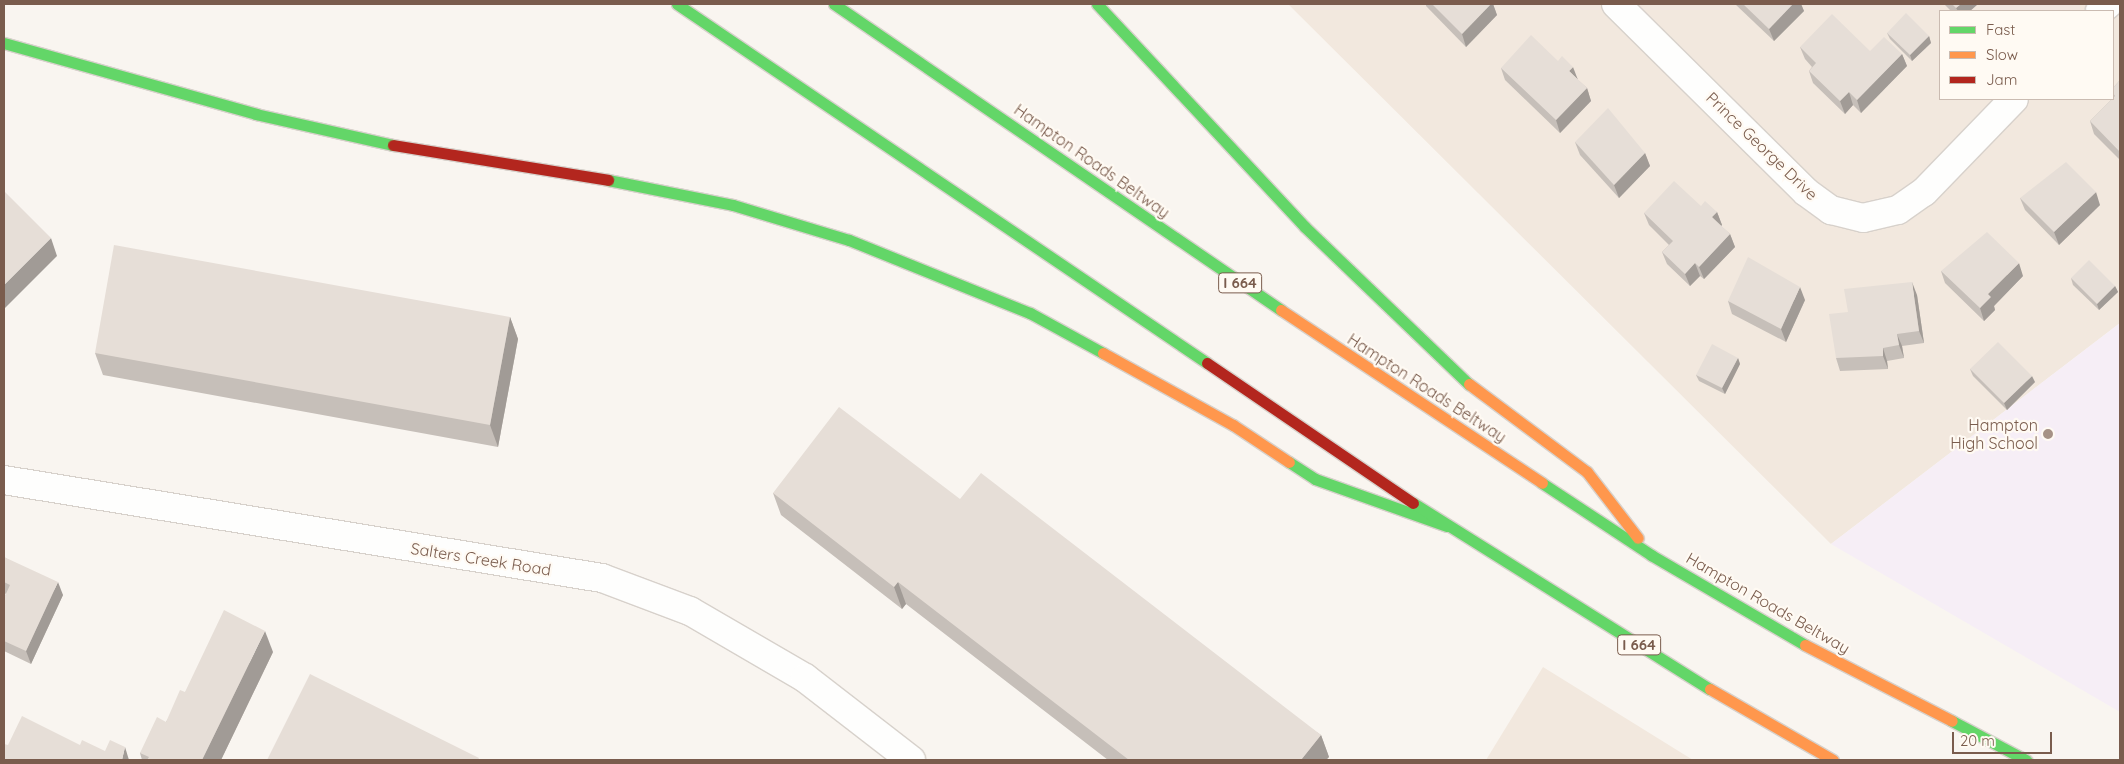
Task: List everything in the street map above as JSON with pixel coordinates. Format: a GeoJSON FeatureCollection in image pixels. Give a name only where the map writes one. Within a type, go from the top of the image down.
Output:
{"type":"FeatureCollection","features":[{"type":"Feature","properties":{"kind":"highway","name":"I 664"},"geometry":{"type":"LineString","coordinates":[[678,4],[1447,526],[1751,715],[1833,760]]}},
{"type":"Feature","properties":{"kind":"highway","name":"Hampton Roads Beltway"},"geometry":{"type":"LineString","coordinates":[[834,4],[1321,338],[1651,555],[1804,644],[2026,760]]}},
{"type":"Feature","properties":{"kind":"highway"},"geometry":{"type":"LineString","coordinates":[[1097,4],[1305,227],[1438,358],[1509,418],[1587,472],[1651,555]]}},
{"type":"Feature","properties":{"kind":"highway"},"geometry":{"type":"LineString","coordinates":[[4,43],[256,114],[447,157],[613,181],[733,205],[849,240],[1030,313],[1233,425],[1315,479],[1447,526]]}},
{"type":"Feature","properties":{"kind":"street","name":"Prince George Drive"},"geometry":{"type":"LineString","coordinates":[[1616,4],[1806,192],[1831,210],[1863,218],[1898,210],[1924,192],[2013,100]]}},
{"type":"Feature","properties":{"kind":"street","name":"Salters Creek Road"},"geometry":{"type":"LineString","coordinates":[[4,480],[602,578],[690,611],[805,678],[910,760]]}},
{"type":"Feature","properties":{"kind":"shaded area"},"geometry":{"type":"Polygon","coordinates":[[[1288,4],[2120,4],[2120,323],[1831,544],[1288,4]]]}},
{"type":"Feature","properties":{"kind":"shaded area","name":"Hampton High School"},"geometry":{"type":"Polygon","coordinates":[[[2120,323],[2120,712],[1831,544],[2120,323]]]}},
{"type":"Feature","properties":{"kind":"shaded area"},"geometry":{"type":"Polygon","coordinates":[[[1543,667],[1693,760],[1486,760],[1543,667]]]}},
{"type":"Feature","properties":{"kind":"building"},"geometry":{"type":"Polygon","coordinates":[[[1432,4],[1491,4],[1462,34],[1432,4]]]}},
{"type":"Feature","properties":{"kind":"building"},"geometry":{"type":"Polygon","coordinates":[[[1743,4],[1793,4],[1769,29],[1743,4]]]}},
{"type":"Feature","properties":{"kind":"building"},"geometry":{"type":"Polygon","coordinates":[[[1952,4],[1961,4],[1956,8],[1952,4]]]}},
{"type":"Feature","properties":{"kind":"building"},"geometry":{"type":"Polygon","coordinates":[[[1906,13],[1929,36],[1910,55],[1887,33],[1906,13]]]}},
{"type":"Feature","properties":{"kind":"building"},"geometry":{"type":"Polygon","coordinates":[[[1832,14],[1870,51],[1884,37],[1902,54],[1857,100],[1849,92],[1840,101],[1809,71],[1816,63],[1800,47],[1832,14]]]}},
{"type":"Feature","properties":{"kind":"building"},"geometry":{"type":"Polygon","coordinates":[[[1531,35],[1558,61],[1562,56],[1573,67],[1569,71],[1587,88],[1556,120],[1501,68],[1531,35]]]}},
{"type":"Feature","properties":{"kind":"building"},"geometry":{"type":"Polygon","coordinates":[[[2120,80],[2120,152],[2090,121],[2111,100],[2114,100],[2114,87],[2120,80]]]}},
{"type":"Feature","properties":{"kind":"building"},"geometry":{"type":"Polygon","coordinates":[[[1608,108],[1645,153],[1614,185],[1575,142],[1608,108]]]}},
{"type":"Feature","properties":{"kind":"building"},"geometry":{"type":"Polygon","coordinates":[[[2066,162],[2096,192],[2054,232],[2020,198],[2066,162]]]}},
{"type":"Feature","properties":{"kind":"building"},"geometry":{"type":"Polygon","coordinates":[[[1674,181],[1701,206],[1705,201],[1717,212],[1712,217],[1730,234],[1699,267],[1695,263],[1685,274],[1662,252],[1673,241],[1644,213],[1674,181]]]}},
{"type":"Feature","properties":{"kind":"building"},"geometry":{"type":"Polygon","coordinates":[[[4,191],[51,238],[4,285],[4,191]]]}},
{"type":"Feature","properties":{"kind":"building"},"geometry":{"type":"Polygon","coordinates":[[[1987,232],[2019,263],[1988,294],[1991,297],[1980,308],[1941,271],[1987,232]]]}},
{"type":"Feature","properties":{"kind":"building"},"geometry":{"type":"Polygon","coordinates":[[[114,245],[510,317],[490,425],[95,353],[114,245]]]}},
{"type":"Feature","properties":{"kind":"building"},"geometry":{"type":"Polygon","coordinates":[[[1748,257],[1800,287],[1781,329],[1728,301],[1748,257]]]}},
{"type":"Feature","properties":{"kind":"building"},"geometry":{"type":"Polygon","coordinates":[[[2089,260],[2115,286],[2097,304],[2071,278],[2089,260]]]}},
{"type":"Feature","properties":{"kind":"building"},"geometry":{"type":"Polygon","coordinates":[[[1912,282],[1919,331],[1897,334],[1899,345],[1883,348],[1883,356],[1836,358],[1829,314],[1848,312],[1844,289],[1912,282]]]}},
{"type":"Feature","properties":{"kind":"building"},"geometry":{"type":"Polygon","coordinates":[[[1998,342],[2032,376],[2004,403],[1970,369],[1998,342]]]}},
{"type":"Feature","properties":{"kind":"building"},"geometry":{"type":"Polygon","coordinates":[[[1712,344],[1738,358],[1722,388],[1696,375],[1712,344]]]}},
{"type":"Feature","properties":{"kind":"building"},"geometry":{"type":"Polygon","coordinates":[[[839,407],[960,499],[981,473],[1321,735],[1301,760],[1129,760],[898,582],[894,587],[773,493],[839,407]]]}},
{"type":"Feature","properties":{"kind":"building"},"geometry":{"type":"Polygon","coordinates":[[[4,557],[58,582],[26,651],[4,641],[4,598],[10,585],[4,582],[4,557]]]}},
{"type":"Feature","properties":{"kind":"building"},"geometry":{"type":"Polygon","coordinates":[[[224,610],[265,631],[202,760],[147,760],[149,757],[140,753],[157,717],[166,722],[180,690],[185,692],[224,610]]]}},
{"type":"Feature","properties":{"kind":"building"},"geometry":{"type":"Polygon","coordinates":[[[310,674],[479,758],[478,760],[267,760],[310,674]]]}},
{"type":"Feature","properties":{"kind":"building"},"geometry":{"type":"Polygon","coordinates":[[[22,716],[80,745],[82,740],[105,751],[110,740],[125,747],[122,760],[4,760],[4,744],[8,745],[22,716]]]}},
{"type":"Feature","properties":{"kind":"traffic: fast"},"geometry":{"type":"LineString","coordinates":[[677,4],[1207,363]]}},
{"type":"Feature","properties":{"kind":"traffic: fast"},"geometry":{"type":"LineString","coordinates":[[834,4],[1281,310]]}},
{"type":"Feature","properties":{"kind":"traffic: fast"},"geometry":{"type":"LineString","coordinates":[[1097,4],[1305,227],[1469,384]]}},
{"type":"Feature","properties":{"kind":"traffic: fast"},"geometry":{"type":"LineString","coordinates":[[4,43],[256,114],[393,145]]}},
{"type":"Feature","properties":{"kind":"traffic: fast"},"geometry":{"type":"LineString","coordinates":[[608,180],[733,205],[849,240],[1030,313],[1103,353]]}},
{"type":"Feature","properties":{"kind":"traffic: fast"},"geometry":{"type":"LineString","coordinates":[[1289,462],[1315,479],[1447,526]]}},
{"type":"Feature","properties":{"kind":"traffic: fast"},"geometry":{"type":"LineString","coordinates":[[1542,483],[1651,555],[1805,645]]}},
{"type":"Feature","properties":{"kind":"traffic: fast"},"geometry":{"type":"LineString","coordinates":[[1413,503],[1710,689]]}},
{"type":"Feature","properties":{"kind":"traffic: fast"},"geometry":{"type":"LineString","coordinates":[[1952,721],[2026,760]]}},
{"type":"Feature","properties":{"kind":"traffic: slow"},"geometry":{"type":"LineString","coordinates":[[1281,310],[1542,483]]}},
{"type":"Feature","properties":{"kind":"traffic: slow"},"geometry":{"type":"LineString","coordinates":[[1103,353],[1233,425],[1289,462]]}},
{"type":"Feature","properties":{"kind":"traffic: slow"},"geometry":{"type":"LineString","coordinates":[[1469,384],[1587,472],[1638,538]]}},
{"type":"Feature","properties":{"kind":"traffic: slow"},"geometry":{"type":"LineString","coordinates":[[1805,645],[1952,721]]}},
{"type":"Feature","properties":{"kind":"traffic: slow"},"geometry":{"type":"LineString","coordinates":[[1710,689],[1833,760]]}},
{"type":"Feature","properties":{"kind":"traffic: jam"},"geometry":{"type":"LineString","coordinates":[[393,145],[608,180]]}},
{"type":"Feature","properties":{"kind":"traffic: jam"},"geometry":{"type":"LineString","coordinates":[[1207,363],[1413,503]]}},
{"type":"Feature","properties":{"kind":"place","name":"Hampton High School"},"geometry":{"type":"Point","coordinates":[2048,434]}}]}
